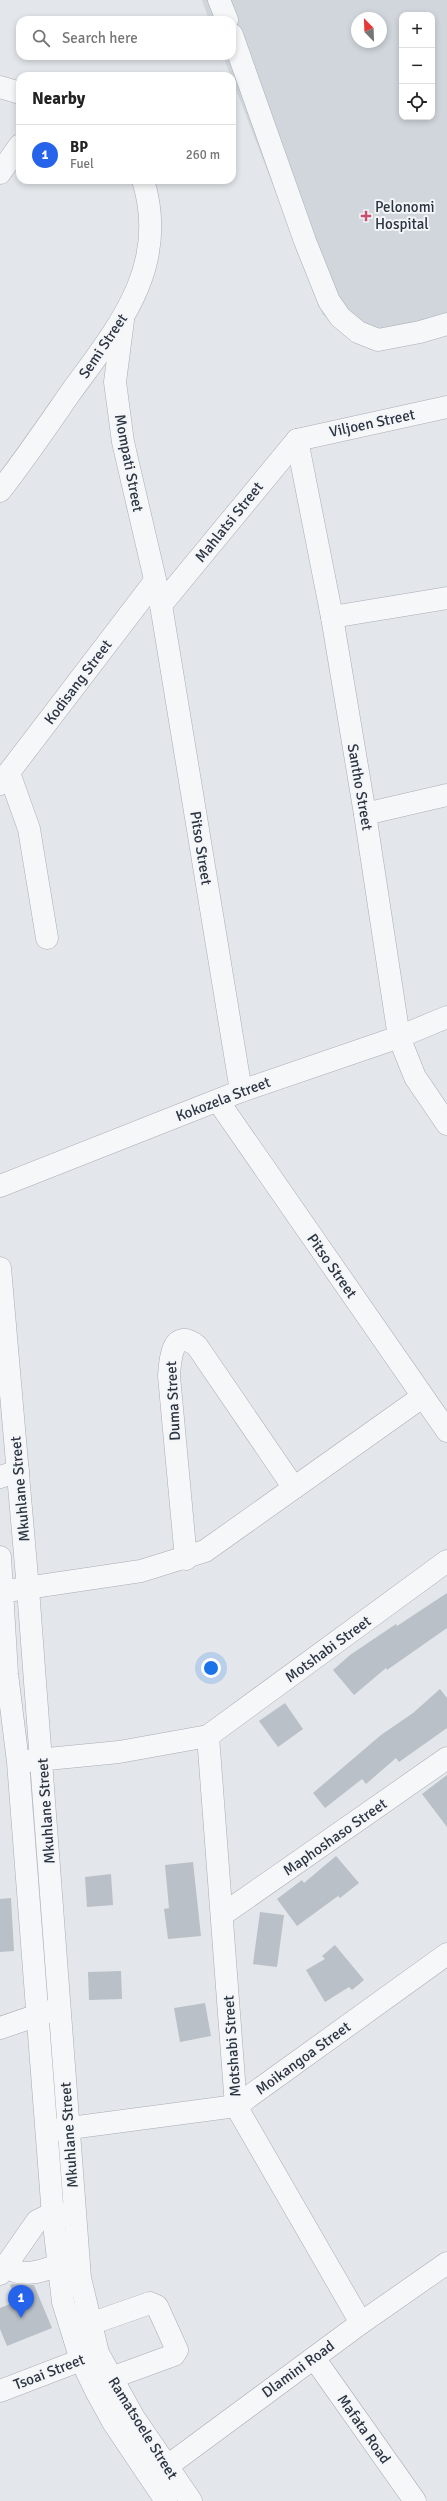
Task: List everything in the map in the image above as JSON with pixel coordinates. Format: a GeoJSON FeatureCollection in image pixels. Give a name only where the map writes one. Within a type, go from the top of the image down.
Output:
{"type":"FeatureCollection","features":[{"type":"Feature","properties":{"kind":"street"},"geometry":{"type":"LineString","coordinates":[[219,0],[225,16]]}},
{"type":"Feature","properties":{"kind":"street"},"geometry":{"type":"LineString","coordinates":[[236,46],[308,247],[329,301],[340,317],[358,332],[378,340],[420,332],[447,324]]}},
{"type":"Feature","properties":{"kind":"street"},"geometry":{"type":"LineString","coordinates":[[0,87],[16,92]]}},
{"type":"Feature","properties":{"kind":"street"},"geometry":{"type":"LineString","coordinates":[[0,173],[16,151]]}},
{"type":"Feature","properties":{"kind":"street","name":"Semi Street"},"geometry":{"type":"LineString","coordinates":[[3,481],[123,320],[140,285],[149,256],[150,226],[144,184]]}},
{"type":"Feature","properties":{"kind":"street","name":"Mompati Street"},"geometry":{"type":"LineString","coordinates":[[123,320],[115,382],[129,475],[161,605]]}},
{"type":"Feature","properties":{"kind":"street","name":"Viljoen Street"},"geometry":{"type":"LineString","coordinates":[[297,440],[447,407]]}},
{"type":"Feature","properties":{"kind":"street","name":"Mahlatsi Street"},"geometry":{"type":"LineString","coordinates":[[161,605],[297,440]]}},
{"type":"Feature","properties":{"kind":"street","name":"Santho Street"},"geometry":{"type":"LineString","coordinates":[[297,440],[332,617],[365,814],[399,1037],[415,1077],[447,1124]]}},
{"type":"Feature","properties":{"kind":"street","name":"Kodisang Street"},"geometry":{"type":"LineString","coordinates":[[4,778],[155,581]]}},
{"type":"Feature","properties":{"kind":"street"},"geometry":{"type":"LineString","coordinates":[[332,617],[447,598]]}},
{"type":"Feature","properties":{"kind":"street","name":"Pitso Street"},"geometry":{"type":"LineString","coordinates":[[161,605],[240,1091]]}},
{"type":"Feature","properties":{"kind":"street"},"geometry":{"type":"LineString","coordinates":[[4,778],[29,829],[47,938]]}},
{"type":"Feature","properties":{"kind":"street"},"geometry":{"type":"LineString","coordinates":[[365,814],[447,795]]}},
{"type":"Feature","properties":{"kind":"street","name":"Kokozela Street"},"geometry":{"type":"LineString","coordinates":[[0,1186],[218,1101],[240,1091],[399,1037],[447,1017]]}},
{"type":"Feature","properties":{"kind":"street","name":"Pitso Street"},"geometry":{"type":"LineString","coordinates":[[218,1101],[447,1431]]}},
{"type":"Feature","properties":{"kind":"street","name":"Mkuhlane Street"},"geometry":{"type":"LineString","coordinates":[[0,1268],[9,1474],[28,1589],[61,2006],[80,2278],[90,2324],[90,2357]]}},
{"type":"Feature","properties":{"kind":"street","name":"Duma Street"},"geometry":{"type":"LineString","coordinates":[[186,1559],[169,1376],[170,1357],[175,1345],[182,1340],[190,1341],[197,1346],[294,1488]]}},
{"type":"Feature","properties":{"kind":"street"},"geometry":{"type":"LineString","coordinates":[[2,1591],[28,1589],[140,1571],[186,1559],[205,1552],[422,1397]]}},
{"type":"Feature","properties":{"kind":"street","name":"Mkuhlane Street"},"geometry":{"type":"LineString","coordinates":[[0,1556],[7,1674],[18,1762],[46,2131],[58,2265],[63,2302],[90,2357]]}},
{"type":"Feature","properties":{"kind":"street","name":"Motshabi Street"},"geometry":{"type":"LineString","coordinates":[[18,1762],[119,1752],[208,1736],[447,1561]]}},
{"type":"Feature","properties":{"kind":"street","name":"Motshabi Street"},"geometry":{"type":"LineString","coordinates":[[208,1736],[236,2106],[360,2323]]}},
{"type":"Feature","properties":{"kind":"street","name":"Maphoshaso Street"},"geometry":{"type":"LineString","coordinates":[[222,1915],[447,1758]]}},
{"type":"Feature","properties":{"kind":"street","name":"Moikangoa Street"},"geometry":{"type":"LineString","coordinates":[[46,2131],[236,2106],[447,1954]]}},
{"type":"Feature","properties":{"kind":"street"},"geometry":{"type":"LineString","coordinates":[[0,2028],[37,2016],[61,2006]]}},
{"type":"Feature","properties":{"kind":"street"},"geometry":{"type":"LineString","coordinates":[[2,2270],[37,2222],[53,2216],[75,2213]]}},
{"type":"Feature","properties":{"kind":"street","name":"Dlamini Road"},"geometry":{"type":"LineString","coordinates":[[159,2473],[360,2323],[447,2263]]}},
{"type":"Feature","properties":{"kind":"street"},"geometry":{"type":"LineString","coordinates":[[2,2270],[12,2270],[26,2273],[58,2265]]}},
{"type":"Feature","properties":{"kind":"street"},"geometry":{"type":"LineString","coordinates":[[90,2324],[150,2303],[157,2306],[176,2350],[174,2355],[111,2378]]}},
{"type":"Feature","properties":{"kind":"street","name":"Ramatsoele Street"},"geometry":{"type":"LineString","coordinates":[[90,2357],[111,2378],[159,2473],[166,2501]]}},
{"type":"Feature","properties":{"kind":"street","name":"Ramatsoele Street"},"geometry":{"type":"LineString","coordinates":[[90,2357],[113,2422],[159,2473],[191,2501]]}},
{"type":"Feature","properties":{"kind":"street","name":"Tsoai Street"},"geometry":{"type":"LineString","coordinates":[[0,2391],[90,2357]]}},
{"type":"Feature","properties":{"kind":"street","name":"Mafata Road"},"geometry":{"type":"LineString","coordinates":[[314,2358],[415,2501]]}},
{"type":"Feature","properties":{"kind":"shaded area","name":"Pelonomi Hospital"},"geometry":{"type":"Polygon","coordinates":[[[202,0],[447,0],[447,334],[369,346],[323,315],[236,90],[236,72],[229,72],[225,60],[236,60],[236,16],[208,16],[202,0]]]}},
{"type":"Feature","properties":{"kind":"building"},"geometry":{"type":"Polygon","coordinates":[[[447,1593],[447,1628],[387,1670],[386,1668],[354,1695],[333,1670],[350,1655],[396,1624],[397,1626],[447,1593]]]}},
{"type":"Feature","properties":{"kind":"building"},"geometry":{"type":"Polygon","coordinates":[[[440,1689],[447,1698],[447,1728],[399,1762],[396,1758],[366,1784],[362,1779],[325,1808],[313,1793],[381,1735],[413,1713],[440,1689]]]}},
{"type":"Feature","properties":{"kind":"building"},"geometry":{"type":"Polygon","coordinates":[[[285,1703],[303,1729],[278,1747],[259,1721],[285,1703]]]}},
{"type":"Feature","properties":{"kind":"building"},"geometry":{"type":"Polygon","coordinates":[[[447,1775],[447,1827],[422,1794],[447,1775]]]}},
{"type":"Feature","properties":{"kind":"building"},"geometry":{"type":"Polygon","coordinates":[[[336,1856],[359,1883],[340,1898],[338,1896],[297,1926],[277,1899],[302,1880],[304,1883],[336,1856]]]}},
{"type":"Feature","properties":{"kind":"building"},"geometry":{"type":"Polygon","coordinates":[[[193,1862],[201,1936],[168,1939],[164,1909],[169,1908],[165,1865],[193,1862]]]}},
{"type":"Feature","properties":{"kind":"building"},"geometry":{"type":"Polygon","coordinates":[[[111,1874],[113,1905],[87,1907],[85,1877],[111,1874]]]}},
{"type":"Feature","properties":{"kind":"building"},"geometry":{"type":"Polygon","coordinates":[[[11,1898],[14,1951],[0,1952],[0,1899],[11,1898]]]}},
{"type":"Feature","properties":{"kind":"building"},"geometry":{"type":"Polygon","coordinates":[[[260,1912],[284,1915],[277,1967],[253,1964],[260,1912]]]}},
{"type":"Feature","properties":{"kind":"building"},"geometry":{"type":"Polygon","coordinates":[[[335,1945],[364,1980],[352,1990],[349,1987],[325,2002],[306,1970],[325,1959],[322,1956],[335,1945]]]}},
{"type":"Feature","properties":{"kind":"building"},"geometry":{"type":"Polygon","coordinates":[[[121,1971],[122,1999],[89,2000],[88,1972],[121,1971]]]}},
{"type":"Feature","properties":{"kind":"building"},"geometry":{"type":"Polygon","coordinates":[[[205,2003],[211,2036],[180,2042],[174,2008],[205,2003]]]}},
{"type":"Feature","properties":{"kind":"building"},"geometry":{"type":"Polygon","coordinates":[[[10,2285],[34,2285],[52,2328],[7,2346],[0,2329],[0,2308],[17,2301],[10,2285]]]}},
{"type":"Feature","properties":{"kind":"place","name":"Pelonomi Hospital"},"geometry":{"type":"Point","coordinates":[366,216]}},
{"type":"Feature","properties":{"kind":"place","name":"BP"},"geometry":{"type":"Point","coordinates":[21,2318]}}]}
